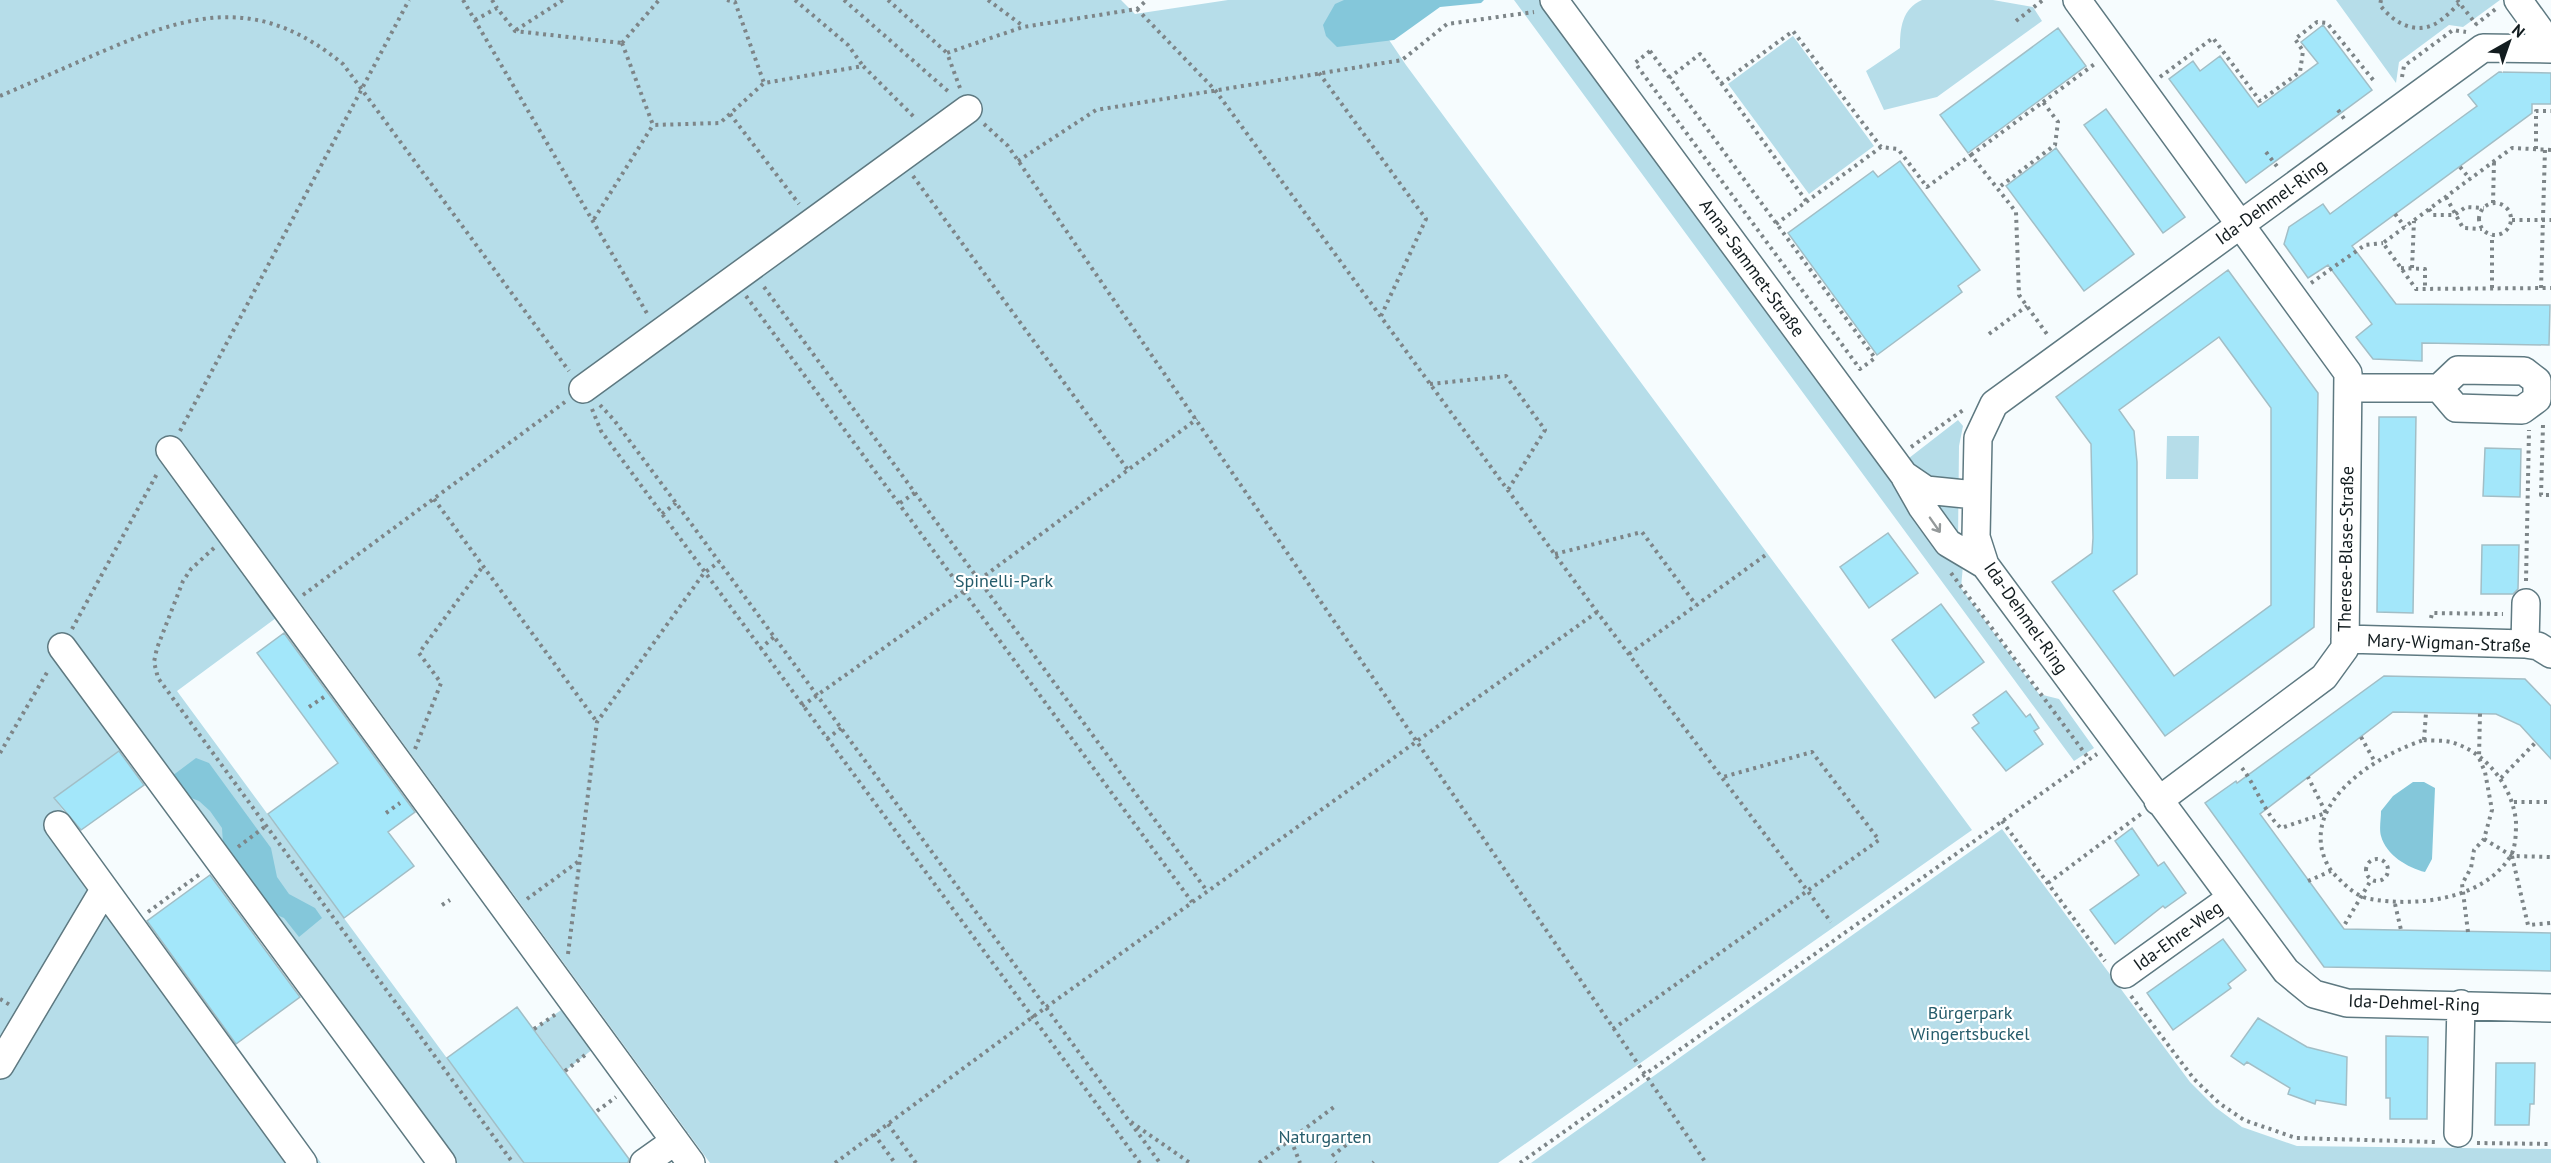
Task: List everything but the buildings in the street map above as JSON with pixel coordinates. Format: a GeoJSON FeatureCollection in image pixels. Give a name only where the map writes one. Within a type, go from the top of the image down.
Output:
{"type":"FeatureCollection","features":[{"type":"Feature","properties":{"kind":"street","name":"Therese-Blase-Straße"},"geometry":{"type":"LineString","coordinates":[[2077,0],[2348,373],[2345,648],[2324,677],[2158,801]]}},
{"type":"Feature","properties":{"kind":"street","name":"Ida-Dehmel-Ring"},"geometry":{"type":"LineString","coordinates":[[2518,0],[2539,29],[2545,48],[2483,48],[1994,404],[1978,438],[1975,495],[1976,537],[1985,565],[2158,801],[2286,971],[2314,994],[2348,1003],[2551,1008]]}},
{"type":"Feature","properties":{"kind":"street","name":"Anna-Sammet-Straße"},"geometry":{"type":"LineString","coordinates":[[1546,6],[1614,98],[1899,467],[1926,490],[1975,495]]}},
{"type":"Feature","properties":{"kind":"street"},"geometry":{"type":"LineString","coordinates":[[583,390],[968,109]]}},
{"type":"Feature","properties":{"kind":"street"},"geometry":{"type":"LineString","coordinates":[[2348,388],[2439,388],[2458,370],[2524,371],[2537,381],[2537,399],[2532,417],[2456,408],[2439,388]]}},
{"type":"Feature","properties":{"kind":"street"},"geometry":{"type":"LineString","coordinates":[[170,450],[691,1163]]}},
{"type":"Feature","properties":{"kind":"street"},"geometry":{"type":"LineString","coordinates":[[1899,467],[1922,507],[1948,543],[1985,565]]}},
{"type":"Feature","properties":{"kind":"street"},"geometry":{"type":"LineString","coordinates":[[2525,644],[2526,608]]}},
{"type":"Feature","properties":{"kind":"street","name":"Mary-Wigman-Straße"},"geometry":{"type":"LineString","coordinates":[[2345,639],[2525,644],[2538,646],[2551,654]]}},
{"type":"Feature","properties":{"kind":"street"},"geometry":{"type":"LineString","coordinates":[[62,647],[442,1163]]}},
{"type":"Feature","properties":{"kind":"street"},"geometry":{"type":"LineString","coordinates":[[58,825],[303,1163]]}},
{"type":"Feature","properties":{"kind":"street"},"geometry":{"type":"LineString","coordinates":[[0,1065],[104,890]]}},
{"type":"Feature","properties":{"kind":"street","name":"Ida-Ehre-Weg"},"geometry":{"type":"LineString","coordinates":[[2121,977],[2231,898]]}},
{"type":"Feature","properties":{"kind":"street"},"geometry":{"type":"LineString","coordinates":[[2458,1140],[2461,1004]]}},
{"type":"Feature","properties":{"kind":"street"},"geometry":{"type":"LineString","coordinates":[[644,1163],[675,1141]]}},
{"type":"Feature","properties":{"kind":"path"},"geometry":{"type":"LineString","coordinates":[[0,753],[62,647],[170,450],[409,0]]}},
{"type":"Feature","properties":{"kind":"path"},"geometry":{"type":"LineString","coordinates":[[463,0],[594,219],[659,334]]}},
{"type":"Feature","properties":{"kind":"path"},"geometry":{"type":"LineString","coordinates":[[495,0],[497,8],[515,31],[622,43]]}},
{"type":"Feature","properties":{"kind":"path"},"geometry":{"type":"LineString","coordinates":[[515,31],[563,0]]}},
{"type":"Feature","properties":{"kind":"path"},"geometry":{"type":"LineString","coordinates":[[622,43],[659,0]]}},
{"type":"Feature","properties":{"kind":"path"},"geometry":{"type":"LineString","coordinates":[[727,0],[736,1],[764,83]]}},
{"type":"Feature","properties":{"kind":"path"},"geometry":{"type":"LineString","coordinates":[[795,0],[848,45],[863,66],[930,136]]}},
{"type":"Feature","properties":{"kind":"path"},"geometry":{"type":"LineString","coordinates":[[844,0],[1008,146],[1706,1163]]}},
{"type":"Feature","properties":{"kind":"path"},"geometry":{"type":"LineString","coordinates":[[888,0],[947,53],[968,109]]}},
{"type":"Feature","properties":{"kind":"path"},"geometry":{"type":"LineString","coordinates":[[988,0],[1023,27]]}},
{"type":"Feature","properties":{"kind":"path"},"geometry":{"type":"LineString","coordinates":[[947,53],[1023,27],[1137,9],[1147,0]]}},
{"type":"Feature","properties":{"kind":"path"},"geometry":{"type":"LineString","coordinates":[[2016,21],[2043,0]]}},
{"type":"Feature","properties":{"kind":"path"},"geometry":{"type":"LineString","coordinates":[[2381,0],[2380,6],[2392,20],[2414,28],[2433,25],[2458,2],[2476,24]]}},
{"type":"Feature","properties":{"kind":"path"},"geometry":{"type":"LineString","coordinates":[[1018,161],[1096,110],[1402,60],[1447,24],[1546,6]]}},
{"type":"Feature","properties":{"kind":"path"},"geometry":{"type":"LineString","coordinates":[[475,20],[497,8]]}},
{"type":"Feature","properties":{"kind":"path"},"geometry":{"type":"LineString","coordinates":[[1137,9],[1215,90],[1597,612],[1830,922]]}},
{"type":"Feature","properties":{"kind":"path"},"geometry":{"type":"LineString","coordinates":[[0,96],[179,20],[205,14],[227,12],[269,17],[300,30],[324,45],[361,89],[583,390],[614,420],[775,636],[1160,1163]]}},
{"type":"Feature","properties":{"kind":"path"},"geometry":{"type":"LineString","coordinates":[[2167,72],[2213,38],[2260,101],[2300,72],[2303,51],[2295,39],[2317,22],[2326,23],[2374,81]]}},
{"type":"Feature","properties":{"kind":"path"},"geometry":{"type":"LineString","coordinates":[[1721,84],[1793,31],[1881,147]]}},
{"type":"Feature","properties":{"kind":"path"},"geometry":{"type":"LineString","coordinates":[[622,43],[653,125]]}},
{"type":"Feature","properties":{"kind":"path"},"geometry":{"type":"LineString","coordinates":[[1650,51],[1669,78],[1776,224],[1875,358],[1860,369],[1635,63],[1650,51]]}},
{"type":"Feature","properties":{"kind":"path"},"geometry":{"type":"LineString","coordinates":[[1669,78],[1700,54],[1807,202]]}},
{"type":"Feature","properties":{"kind":"path"},"geometry":{"type":"LineString","coordinates":[[653,125],[720,123],[764,83],[863,66]]}},
{"type":"Feature","properties":{"kind":"path"},"geometry":{"type":"LineString","coordinates":[[1776,224],[1881,147],[1898,149],[1927,187],[2086,71]]}},
{"type":"Feature","properties":{"kind":"path"},"geometry":{"type":"LineString","coordinates":[[1319,73],[1426,219],[1381,316]]}},
{"type":"Feature","properties":{"kind":"path"},"geometry":{"type":"LineString","coordinates":[[1997,188],[2055,145],[2058,122],[2043,102]]}},
{"type":"Feature","properties":{"kind":"path"},"geometry":{"type":"LineString","coordinates":[[2536,149],[2536,111],[2551,111]]}},
{"type":"Feature","properties":{"kind":"path"},"geometry":{"type":"LineString","coordinates":[[730,114],[813,222]]}},
{"type":"Feature","properties":{"kind":"path"},"geometry":{"type":"LineString","coordinates":[[594,219],[653,125]]}},
{"type":"Feature","properties":{"kind":"path"},"geometry":{"type":"LineString","coordinates":[[2294,296],[2365,245],[2383,243],[2512,148],[2551,150]]}},
{"type":"Feature","properties":{"kind":"path"},"geometry":{"type":"LineString","coordinates":[[2541,288],[2545,150]]}},
{"type":"Feature","properties":{"kind":"path"},"geometry":{"type":"LineString","coordinates":[[1971,155],[2016,212],[2019,295],[2045,332]]}},
{"type":"Feature","properties":{"kind":"path"},"geometry":{"type":"LineString","coordinates":[[900,159],[1128,470]]}},
{"type":"Feature","properties":{"kind":"path"},"geometry":{"type":"LineString","coordinates":[[2493,203],[2494,162]]}},
{"type":"Feature","properties":{"kind":"path"},"geometry":{"type":"LineString","coordinates":[[2460,167],[2470,179]]}},
{"type":"Feature","properties":{"kind":"path"},"geometry":{"type":"LineString","coordinates":[[2428,209],[2433,215],[2454,215],[2466,207],[2484,208],[2493,203],[2502,204],[2509,211],[2511,220],[2509,228],[2501,234],[2492,235],[2482,229],[2463,228],[2454,215],[2446,197]]}},
{"type":"Feature","properties":{"kind":"path"},"geometry":{"type":"LineString","coordinates":[[2482,229],[2479,218],[2484,208]]}},
{"type":"Feature","properties":{"kind":"path"},"geometry":{"type":"LineString","coordinates":[[2395,214],[2404,227]]}},
{"type":"Feature","properties":{"kind":"path"},"geometry":{"type":"LineString","coordinates":[[2412,268],[2414,220]]}},
{"type":"Feature","properties":{"kind":"path"},"geometry":{"type":"LineString","coordinates":[[2511,220],[2551,220]]}},
{"type":"Feature","properties":{"kind":"path"},"geometry":{"type":"LineString","coordinates":[[2492,235],[2492,288]]}},
{"type":"Feature","properties":{"kind":"path"},"geometry":{"type":"LineString","coordinates":[[2383,243],[2416,289],[2551,288]]}},
{"type":"Feature","properties":{"kind":"path"},"geometry":{"type":"LineString","coordinates":[[2401,268],[2425,269],[2426,289]]}},
{"type":"Feature","properties":{"kind":"path"},"geometry":{"type":"LineString","coordinates":[[741,273],[916,492],[1207,891]]}},
{"type":"Feature","properties":{"kind":"path"},"geometry":{"type":"LineString","coordinates":[[741,273],[900,504],[1192,902]]}},
{"type":"Feature","properties":{"kind":"path"},"geometry":{"type":"LineString","coordinates":[[1989,334],[2027,306]]}},
{"type":"Feature","properties":{"kind":"path"},"geometry":{"type":"LineString","coordinates":[[1430,384],[1506,376],[1545,430],[1508,490]]}},
{"type":"Feature","properties":{"kind":"path"},"geometry":{"type":"LineString","coordinates":[[285,609],[583,390]]}},
{"type":"Feature","properties":{"kind":"path"},"geometry":{"type":"LineString","coordinates":[[583,390],[601,431],[1140,1163]]}},
{"type":"Feature","properties":{"kind":"path"},"geometry":{"type":"LineString","coordinates":[[1899,467],[1982,397],[1994,404]]}},
{"type":"Feature","properties":{"kind":"path"},"geometry":{"type":"LineString","coordinates":[[2431,642],[2432,613],[2526,608],[2529,424],[2532,417]]}},
{"type":"Feature","properties":{"kind":"path"},"geometry":{"type":"LineString","coordinates":[[2532,417],[2541,495],[2551,495]]}},
{"type":"Feature","properties":{"kind":"path"},"geometry":{"type":"LineString","coordinates":[[802,706],[981,579],[1197,419]]}},
{"type":"Feature","properties":{"kind":"path"},"geometry":{"type":"LineString","coordinates":[[2521,471],[2528,471]]}},
{"type":"Feature","properties":{"kind":"path"},"geometry":{"type":"LineString","coordinates":[[900,504],[916,492]]}},
{"type":"Feature","properties":{"kind":"path"},"geometry":{"type":"LineString","coordinates":[[434,499],[597,722]]}},
{"type":"Feature","properties":{"kind":"path"},"geometry":{"type":"LineString","coordinates":[[662,514],[676,503]]}},
{"type":"Feature","properties":{"kind":"path"},"geometry":{"type":"LineString","coordinates":[[1555,554],[1642,532],[1696,605]]}},
{"type":"Feature","properties":{"kind":"path"},"geometry":{"type":"LineString","coordinates":[[231,534],[202,557],[183,581],[154,662],[158,678],[513,1163]]}},
{"type":"Feature","properties":{"kind":"path"},"geometry":{"type":"LineString","coordinates":[[1629,654],[1767,554]]}},
{"type":"Feature","properties":{"kind":"path"},"geometry":{"type":"LineString","coordinates":[[561,984],[567,963],[597,722],[704,573],[720,562]]}},
{"type":"Feature","properties":{"kind":"path"},"geometry":{"type":"LineString","coordinates":[[406,772],[441,683],[419,653],[483,566]]}},
{"type":"Feature","properties":{"kind":"path"},"geometry":{"type":"LineString","coordinates":[[2519,570],[2527,569]]}},
{"type":"Feature","properties":{"kind":"path"},"geometry":{"type":"LineString","coordinates":[[835,1163],[1045,1008],[1597,612]]}},
{"type":"Feature","properties":{"kind":"path"},"geometry":{"type":"LineString","coordinates":[[760,649],[775,636]]}},
{"type":"Feature","properties":{"kind":"path"},"geometry":{"type":"LineString","coordinates":[[309,707],[321,699]]}},
{"type":"Feature","properties":{"kind":"path"},"geometry":{"type":"LineString","coordinates":[[2424,740],[2426,713]]}},
{"type":"Feature","properties":{"kind":"path"},"geometry":{"type":"LineString","coordinates":[[2468,932],[2461,893],[2474,850],[2484,839],[2492,810],[2485,772],[2479,758],[2480,713]]}},
{"type":"Feature","properties":{"kind":"path"},"geometry":{"type":"LineString","coordinates":[[827,739],[841,728]]}},
{"type":"Feature","properties":{"kind":"path"},"geometry":{"type":"LineString","coordinates":[[2361,737],[2375,762]]}},
{"type":"Feature","properties":{"kind":"path"},"geometry":{"type":"LineString","coordinates":[[2512,856],[2491,878],[2461,893],[2429,901],[2395,904],[2361,897],[2331,871],[2319,836],[2326,813],[2345,785],[2375,762],[2402,747],[2424,740],[2451,742],[2479,758],[2501,778],[2514,802],[2516,832],[2512,856],[2528,925],[2551,923]]}},
{"type":"Feature","properties":{"kind":"path"},"geometry":{"type":"LineString","coordinates":[[1520,1163],[2114,741]]}},
{"type":"Feature","properties":{"kind":"path"},"geometry":{"type":"LineString","coordinates":[[2501,778],[2536,742]]}},
{"type":"Feature","properties":{"kind":"path"},"geometry":{"type":"LineString","coordinates":[[2227,748],[2257,787],[2271,820],[2281,828],[2326,813]]}},
{"type":"Feature","properties":{"kind":"path"},"geometry":{"type":"LineString","coordinates":[[1614,1029],[1805,890],[1879,840],[1812,752],[1723,777]]}},
{"type":"Feature","properties":{"kind":"path"},"geometry":{"type":"LineString","coordinates":[[2308,777],[2326,813]]}},
{"type":"Feature","properties":{"kind":"path"},"geometry":{"type":"LineString","coordinates":[[2048,884],[2158,801]]}},
{"type":"Feature","properties":{"kind":"path"},"geometry":{"type":"LineString","coordinates":[[2514,802],[2551,802]]}},
{"type":"Feature","properties":{"kind":"path"},"geometry":{"type":"LineString","coordinates":[[386,813],[398,804]]}},
{"type":"Feature","properties":{"kind":"path"},"geometry":{"type":"LineString","coordinates":[[2002,821],[2121,977],[2194,1079],[2219,1103],[2244,1120],[2296,1138],[2458,1140],[2551,1144]]}},
{"type":"Feature","properties":{"kind":"path"},"geometry":{"type":"LineString","coordinates":[[130,925],[266,826]]}},
{"type":"Feature","properties":{"kind":"path"},"geometry":{"type":"LineString","coordinates":[[2484,839],[2512,856],[2551,857]]}},
{"type":"Feature","properties":{"kind":"path"},"geometry":{"type":"LineString","coordinates":[[2379,859],[2386,864],[2388,871],[2385,878],[2378,881],[2371,880],[2366,873],[2366,866],[2372,860],[2379,859]]}},
{"type":"Feature","properties":{"kind":"path"},"geometry":{"type":"LineString","coordinates":[[508,914],[579,860]]}},
{"type":"Feature","properties":{"kind":"path"},"geometry":{"type":"LineString","coordinates":[[2308,880],[2331,871]]}},
{"type":"Feature","properties":{"kind":"path"},"geometry":{"type":"LineString","coordinates":[[2345,924],[2371,880]]}},
{"type":"Feature","properties":{"kind":"path"},"geometry":{"type":"LineString","coordinates":[[442,905],[450,900]]}},
{"type":"Feature","properties":{"kind":"path"},"geometry":{"type":"LineString","coordinates":[[2395,904],[2401,930]]}},
{"type":"Feature","properties":{"kind":"path"},"geometry":{"type":"LineString","coordinates":[[1259,1163],[1334,1107]]}},
{"type":"Feature","properties":{"kind":"path"},"geometry":{"type":"LineString","coordinates":[[1128,1120],[1190,1163]]}},
{"type":"Feature","properties":{"kind":"path"},"geometry":{"type":"LineString","coordinates":[[888,1124],[916,1163]]}},
{"type":"Feature","properties":{"kind":"path"},"geometry":{"type":"LineString","coordinates":[[874,1134],[895,1163]]}},
{"type":"Feature","properties":{"kind":"path"},"geometry":{"type":"LineString","coordinates":[[1332,1156],[1355,1138]]}},
{"type":"Feature","properties":{"kind":"path"},"geometry":{"type":"LineString","coordinates":[[1291,1140],[1300,1163]]}},
{"type":"Feature","properties":{"kind":"green space","name":"Spinelli-Park"},"geometry":{"type":"Polygon","coordinates":[[[0,0],[1121,0],[1135,14],[1228,0],[1362,0],[1406,65],[1972,830],[1498,1163],[710,1163],[299,601],[177,691],[524,1163],[428,1163],[123,748],[54,798],[321,1163],[0,1163],[0,0]]]}},
{"type":"Feature","properties":{"kind":"green space"},"geometry":{"type":"Polygon","coordinates":[[[1514,0],[1544,0],[1891,472],[1958,420],[1963,426],[1959,446],[1958,540],[1963,565],[1961,588],[2039,694],[2059,699],[2094,748],[2074,761],[1514,0]]]}},
{"type":"Feature","properties":{"kind":"green space"},"geometry":{"type":"Polygon","coordinates":[[[1922,0],[1993,0],[2033,7],[2042,21],[1937,97],[1884,110],[1866,71],[1900,48],[1902,26],[1906,14],[1910,8],[1922,0]]]}},
{"type":"Feature","properties":{"kind":"green space"},"geometry":{"type":"Polygon","coordinates":[[[2336,0],[2500,0],[2463,27],[2449,25],[2399,62],[2396,83],[2336,0]]]}},
{"type":"Feature","properties":{"kind":"green space"},"geometry":{"type":"Polygon","coordinates":[[[1793,36],[1874,146],[1809,194],[1728,84],[1793,36]]]}},
{"type":"Feature","properties":{"kind":"green space"},"geometry":{"type":"Polygon","coordinates":[[[2167,436],[2199,436],[2198,479],[2166,479],[2167,436]]]}},
{"type":"Feature","properties":{"kind":"green space","name":"Bürgerpark Wingertsbuckel"},"geometry":{"type":"Polygon","coordinates":[[[2002,829],[2190,1082],[2215,1107],[2242,1127],[2297,1146],[2551,1149],[2551,1163],[1531,1163],[2002,829]]]}},
{"type":"Feature","properties":{"kind":"green space"},"geometry":{"type":"Polygon","coordinates":[[[564,1008],[593,1049],[565,1071],[534,1029],[564,1008]]]}},
{"type":"Feature","properties":{"kind":"shaded area"},"geometry":{"type":"Polygon","coordinates":[[[1344,0],[1484,0],[1481,3],[1440,7],[1394,40],[1337,47],[1326,36],[1323,25],[1335,4],[1344,0]]]}},
{"type":"Feature","properties":{"kind":"shaded area"},"geometry":{"type":"Polygon","coordinates":[[[196,758],[209,763],[271,848],[277,877],[289,894],[315,908],[322,918],[299,937],[284,918],[270,912],[223,844],[222,828],[210,811],[199,801],[186,796],[172,776],[196,758]]]}},
{"type":"Feature","properties":{"kind":"shaded area"},"geometry":{"type":"Polygon","coordinates":[[[2413,782],[2424,782],[2435,788],[2432,859],[2425,872],[2405,864],[2393,855],[2380,833],[2381,811],[2393,796],[2413,782]]]}},
{"type":"Feature","properties":{"kind":"park label","name":"Naturgarten"},"geometry":{"type":"Point","coordinates":[1325,1137]}}]}
